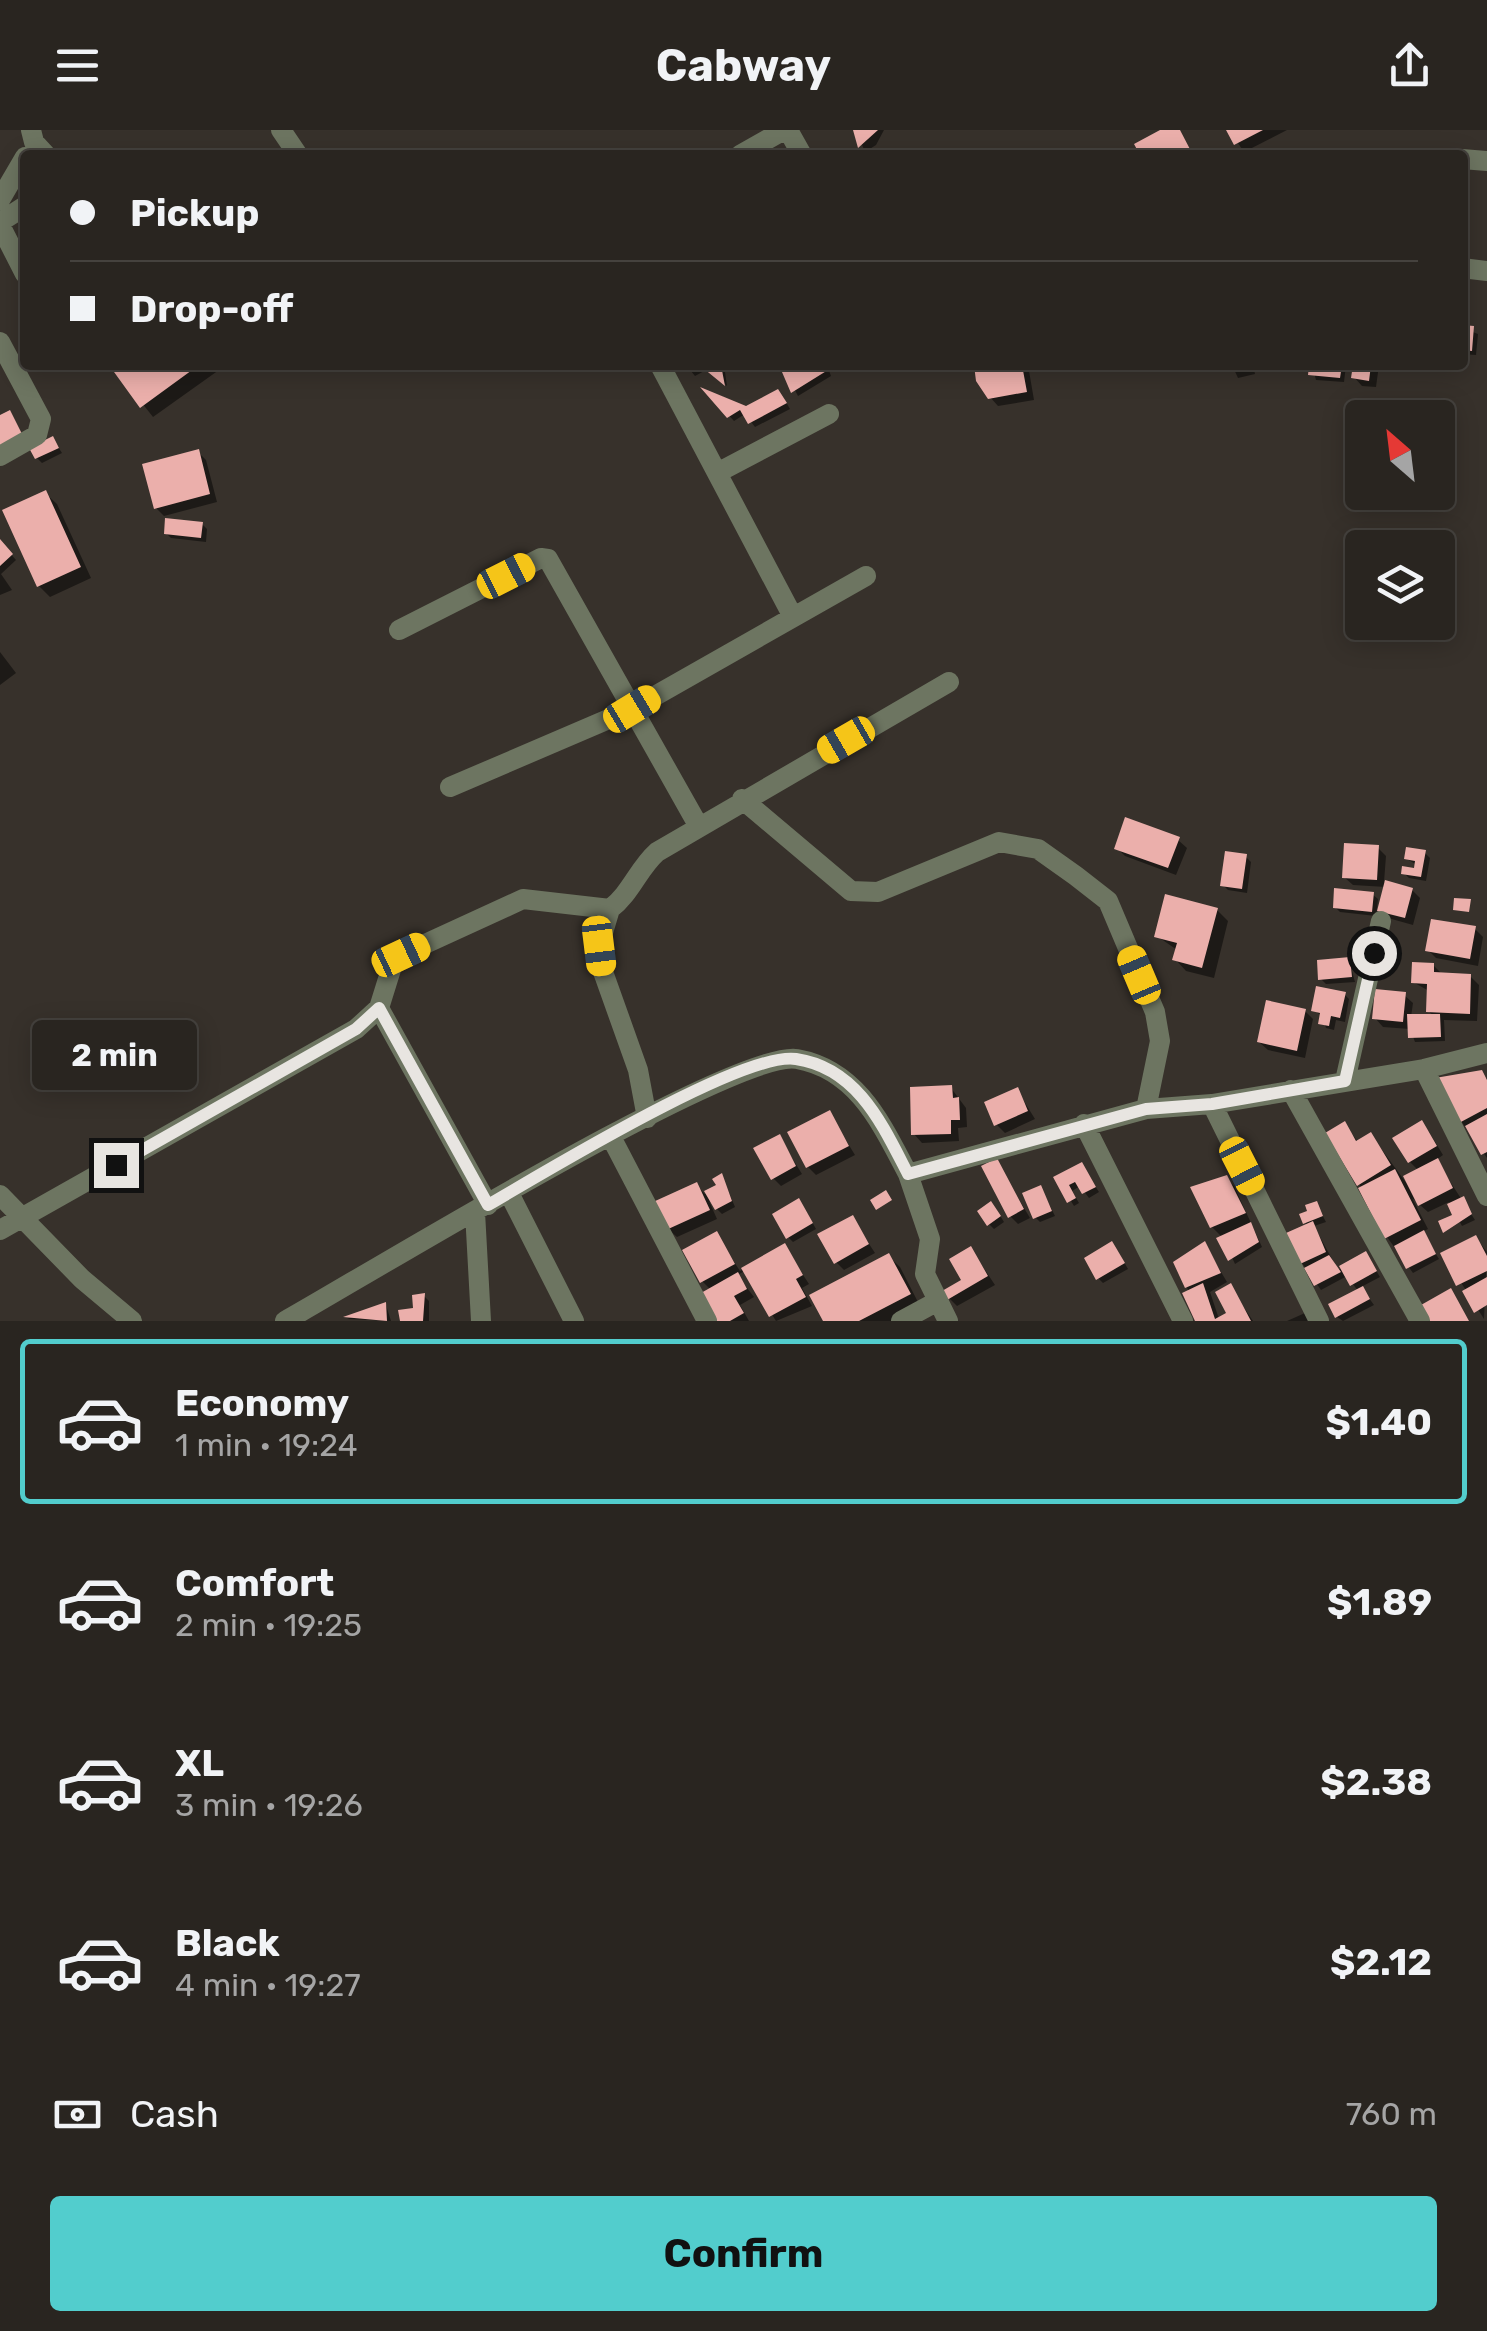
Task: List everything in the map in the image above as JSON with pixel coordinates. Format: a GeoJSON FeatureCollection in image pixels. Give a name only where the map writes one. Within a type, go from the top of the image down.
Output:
{"type":"FeatureCollection","features":[{"type":"Feature","properties":{"kind":"street"},"geometry":{"type":"LineString","coordinates":[[749,150],[786,130]]}},
{"type":"Feature","properties":{"kind":"street"},"geometry":{"type":"LineString","coordinates":[[0,200],[20,168]]}},
{"type":"Feature","properties":{"kind":"street"},"geometry":{"type":"LineString","coordinates":[[0,224],[20,264]]}},
{"type":"Feature","properties":{"kind":"street"},"geometry":{"type":"LineString","coordinates":[[0,342],[41,420],[37,435],[0,456]]}},
{"type":"Feature","properties":{"kind":"street"},"geometry":{"type":"LineString","coordinates":[[663,370],[792,615]]}},
{"type":"Feature","properties":{"kind":"street"},"geometry":{"type":"LineString","coordinates":[[717,472],[830,414]]}},
{"type":"Feature","properties":{"kind":"street"},"geometry":{"type":"LineString","coordinates":[[399,630],[548,558],[698,825]]}},
{"type":"Feature","properties":{"kind":"street"},"geometry":{"type":"LineString","coordinates":[[450,787],[632,709],[866,576]]}},
{"type":"Feature","properties":{"kind":"street"},"geometry":{"type":"LineString","coordinates":[[0,1230],[356,1029],[379,1008],[393,963],[401,955],[523,899],[610,908],[625,898],[644,864],[698,825],[950,682]]}},
{"type":"Feature","properties":{"kind":"street"},"geometry":{"type":"LineString","coordinates":[[742,799],[851,890],[878,892],[998,842],[1038,849],[1076,876],[1108,901],[1155,1012],[1160,1041],[1146,1109]]}},
{"type":"Feature","properties":{"kind":"street"},"geometry":{"type":"LineString","coordinates":[[610,908],[599,946],[602,970],[638,1070],[647,1118]]}},
{"type":"Feature","properties":{"kind":"street"},"geometry":{"type":"LineString","coordinates":[[1345,1081],[1381,921]]}},
{"type":"Feature","properties":{"kind":"street"},"geometry":{"type":"LineString","coordinates":[[379,1008],[481,1208],[480,1321]]}},
{"type":"Feature","properties":{"kind":"street"},"geometry":{"type":"LineString","coordinates":[[908,1174],[1146,1109],[1212,1104],[1424,1069],[1487,1054]]}},
{"type":"Feature","properties":{"kind":"street"},"geometry":{"type":"LineString","coordinates":[[285,1321],[509,1192],[726,1077],[795,1058],[841,1077],[864,1097],[908,1174],[930,1239],[925,1274],[948,1321]]}},
{"type":"Feature","properties":{"kind":"street"},"geometry":{"type":"LineString","coordinates":[[1424,1069],[1487,1196]]}},
{"type":"Feature","properties":{"kind":"street"},"geometry":{"type":"LineString","coordinates":[[1290,1090],[1420,1321]]}},
{"type":"Feature","properties":{"kind":"street"},"geometry":{"type":"LineString","coordinates":[[1212,1104],[1320,1321]]}},
{"type":"Feature","properties":{"kind":"street"},"geometry":{"type":"LineString","coordinates":[[1084,1124],[1182,1321]]}},
{"type":"Feature","properties":{"kind":"street"},"geometry":{"type":"LineString","coordinates":[[611,1137],[707,1321]]}},
{"type":"Feature","properties":{"kind":"street"},"geometry":{"type":"LineString","coordinates":[[509,1192],[574,1321]]}},
{"type":"Feature","properties":{"kind":"street"},"geometry":{"type":"LineString","coordinates":[[0,1194],[21,1220],[132,1321]]}},
{"type":"Feature","properties":{"kind":"street"},"geometry":{"type":"LineString","coordinates":[[901,1321],[938,1300]]}},
{"type":"Feature","properties":{"kind":"building"},"geometry":{"type":"Polygon","coordinates":[[[853,130],[878,130],[858,148],[853,130]]]}},
{"type":"Feature","properties":{"kind":"building"},"geometry":{"type":"Polygon","coordinates":[[[1160,130],[1180,130],[1190,150],[1137,150],[1134,144],[1160,130]]]}},
{"type":"Feature","properties":{"kind":"building"},"geometry":{"type":"Polygon","coordinates":[[[1226,130],[1263,130],[1234,145],[1226,130]]]}},
{"type":"Feature","properties":{"kind":"building"},"geometry":{"type":"Polygon","coordinates":[[[1468,326],[1474,326],[1472,351],[1468,351],[1468,326]]]}},
{"type":"Feature","properties":{"kind":"building"},"geometry":{"type":"Polygon","coordinates":[[[113,370],[192,370],[140,408],[113,370]]]}},
{"type":"Feature","properties":{"kind":"building"},"geometry":{"type":"Polygon","coordinates":[[[705,370],[722,370],[725,386],[705,370]]]}},
{"type":"Feature","properties":{"kind":"building"},"geometry":{"type":"Polygon","coordinates":[[[786,370],[828,370],[791,393],[782,372],[786,370]]]}},
{"type":"Feature","properties":{"kind":"building"},"geometry":{"type":"Polygon","coordinates":[[[975,370],[1023,370],[1027,392],[988,399],[976,381],[975,370]]]}},
{"type":"Feature","properties":{"kind":"building"},"geometry":{"type":"Polygon","coordinates":[[[1308,370],[1341,370],[1340,378],[1308,375],[1308,370]]]}},
{"type":"Feature","properties":{"kind":"building"},"geometry":{"type":"Polygon","coordinates":[[[1352,370],[1370,370],[1369,381],[1351,378],[1352,370]]]}},
{"type":"Feature","properties":{"kind":"building"},"geometry":{"type":"Polygon","coordinates":[[[700,387],[746,406],[778,389],[787,403],[748,424],[740,410],[727,418],[700,387]]]}},
{"type":"Feature","properties":{"kind":"building"},"geometry":{"type":"Polygon","coordinates":[[[10,410],[23,436],[0,448],[0,415],[10,410]]]}},
{"type":"Feature","properties":{"kind":"building"},"geometry":{"type":"Polygon","coordinates":[[[53,436],[59,448],[35,459],[29,448],[53,436]]]}},
{"type":"Feature","properties":{"kind":"building"},"geometry":{"type":"Polygon","coordinates":[[[199,449],[210,494],[154,509],[142,464],[199,449]]]}},
{"type":"Feature","properties":{"kind":"building"},"geometry":{"type":"Polygon","coordinates":[[[46,490],[81,567],[37,587],[2,510],[46,490]]]}},
{"type":"Feature","properties":{"kind":"building"},"geometry":{"type":"Polygon","coordinates":[[[165,518],[203,522],[201,538],[164,534],[165,518]]]}},
{"type":"Feature","properties":{"kind":"building"},"geometry":{"type":"Polygon","coordinates":[[[0,539],[13,554],[0,566],[0,539]]]}},
{"type":"Feature","properties":{"kind":"building"},"geometry":{"type":"Polygon","coordinates":[[[1125,817],[1180,837],[1168,868],[1114,849],[1125,817]]]}},
{"type":"Feature","properties":{"kind":"building"},"geometry":{"type":"Polygon","coordinates":[[[1344,843],[1379,845],[1377,880],[1342,878],[1344,843]]]}},
{"type":"Feature","properties":{"kind":"building"},"geometry":{"type":"Polygon","coordinates":[[[1406,847],[1426,850],[1421,877],[1401,874],[1402,866],[1414,868],[1415,861],[1404,859],[1406,847]]]}},
{"type":"Feature","properties":{"kind":"building"},"geometry":{"type":"Polygon","coordinates":[[[1225,851],[1247,854],[1242,889],[1220,886],[1225,851]]]}},
{"type":"Feature","properties":{"kind":"building"},"geometry":{"type":"Polygon","coordinates":[[[1385,880],[1413,888],[1405,918],[1377,911],[1385,880]]]}},
{"type":"Feature","properties":{"kind":"building"},"geometry":{"type":"Polygon","coordinates":[[[1334,888],[1374,892],[1372,912],[1333,908],[1334,888]]]}},
{"type":"Feature","properties":{"kind":"building"},"geometry":{"type":"Polygon","coordinates":[[[1165,894],[1218,908],[1202,968],[1172,960],[1177,943],[1154,937],[1165,894]]]}},
{"type":"Feature","properties":{"kind":"building"},"geometry":{"type":"Polygon","coordinates":[[[1454,898],[1471,899],[1469,912],[1453,910],[1454,898]]]}},
{"type":"Feature","properties":{"kind":"building"},"geometry":{"type":"Polygon","coordinates":[[[1431,919],[1476,926],[1470,959],[1425,951],[1431,919]]]}},
{"type":"Feature","properties":{"kind":"building"},"geometry":{"type":"Polygon","coordinates":[[[1350,957],[1352,977],[1318,980],[1317,960],[1350,957]]]}},
{"type":"Feature","properties":{"kind":"building"},"geometry":{"type":"Polygon","coordinates":[[[1412,962],[1434,963],[1434,972],[1471,974],[1470,1014],[1426,1012],[1427,984],[1411,983],[1412,962]]]}},
{"type":"Feature","properties":{"kind":"building"},"geometry":{"type":"Polygon","coordinates":[[[1316,986],[1346,992],[1340,1018],[1331,1016],[1329,1026],[1318,1024],[1320,1013],[1311,1011],[1316,986]]]}},
{"type":"Feature","properties":{"kind":"building"},"geometry":{"type":"Polygon","coordinates":[[[1375,989],[1406,992],[1403,1022],[1372,1019],[1375,989]]]}},
{"type":"Feature","properties":{"kind":"building"},"geometry":{"type":"Polygon","coordinates":[[[1266,1000],[1306,1009],[1297,1051],[1257,1042],[1266,1000]]]}},
{"type":"Feature","properties":{"kind":"building"},"geometry":{"type":"Polygon","coordinates":[[[1407,1014],[1440,1014],[1441,1037],[1408,1038],[1407,1014]]]}},
{"type":"Feature","properties":{"kind":"building"},"geometry":{"type":"Polygon","coordinates":[[[1482,1070],[1487,1080],[1487,1108],[1459,1123],[1435,1078],[1482,1070]]]}},
{"type":"Feature","properties":{"kind":"building"},"geometry":{"type":"Polygon","coordinates":[[[952,1085],[953,1098],[959,1097],[960,1120],[951,1120],[951,1134],[911,1135],[910,1087],[952,1085]]]}},
{"type":"Feature","properties":{"kind":"building"},"geometry":{"type":"Polygon","coordinates":[[[1018,1087],[1028,1111],[994,1126],[984,1102],[1018,1087]]]}},
{"type":"Feature","properties":{"kind":"building"},"geometry":{"type":"Polygon","coordinates":[[[830,1110],[849,1146],[806,1168],[787,1132],[830,1110]]]}},
{"type":"Feature","properties":{"kind":"building"},"geometry":{"type":"Polygon","coordinates":[[[1487,1114],[1487,1152],[1481,1155],[1465,1126],[1487,1114]]]}},
{"type":"Feature","properties":{"kind":"building"},"geometry":{"type":"Polygon","coordinates":[[[1422,1120],[1437,1146],[1408,1163],[1392,1138],[1422,1120]]]}},
{"type":"Feature","properties":{"kind":"building"},"geometry":{"type":"Polygon","coordinates":[[[1345,1121],[1356,1141],[1371,1132],[1391,1165],[1357,1186],[1325,1133],[1345,1121]]]}},
{"type":"Feature","properties":{"kind":"building"},"geometry":{"type":"Polygon","coordinates":[[[780,1134],[796,1166],[771,1180],[753,1148],[780,1134]]]}},
{"type":"Feature","properties":{"kind":"building"},"geometry":{"type":"Polygon","coordinates":[[[997,1158],[1024,1209],[1008,1218],[981,1166],[997,1158]]]}},
{"type":"Feature","properties":{"kind":"building"},"geometry":{"type":"Polygon","coordinates":[[[1438,1158],[1453,1188],[1418,1206],[1403,1176],[1438,1158]]]}},
{"type":"Feature","properties":{"kind":"building"},"geometry":{"type":"Polygon","coordinates":[[[1082,1162],[1096,1187],[1082,1194],[1075,1182],[1069,1185],[1076,1198],[1067,1203],[1053,1177],[1082,1162]]]}},
{"type":"Feature","properties":{"kind":"building"},"geometry":{"type":"Polygon","coordinates":[[[1395,1169],[1421,1220],[1384,1239],[1358,1188],[1395,1169]]]}},
{"type":"Feature","properties":{"kind":"building"},"geometry":{"type":"Polygon","coordinates":[[[722,1173],[732,1201],[715,1210],[704,1191],[716,1185],[712,1179],[722,1173]]]}},
{"type":"Feature","properties":{"kind":"building"},"geometry":{"type":"Polygon","coordinates":[[[1227,1175],[1246,1213],[1210,1228],[1190,1187],[1227,1175]]]}},
{"type":"Feature","properties":{"kind":"building"},"geometry":{"type":"Polygon","coordinates":[[[697,1182],[710,1210],[666,1230],[653,1202],[697,1182]]]}},
{"type":"Feature","properties":{"kind":"building"},"geometry":{"type":"Polygon","coordinates":[[[1041,1185],[1052,1211],[1033,1219],[1022,1193],[1041,1185]]]}},
{"type":"Feature","properties":{"kind":"building"},"geometry":{"type":"Polygon","coordinates":[[[886,1190],[892,1200],[876,1210],[870,1200],[886,1190]]]}},
{"type":"Feature","properties":{"kind":"building"},"geometry":{"type":"Polygon","coordinates":[[[1464,1196],[1472,1214],[1443,1233],[1438,1221],[1452,1215],[1447,1204],[1464,1196]]]}},
{"type":"Feature","properties":{"kind":"building"},"geometry":{"type":"Polygon","coordinates":[[[799,1198],[813,1223],[786,1239],[772,1214],[799,1198]]]}},
{"type":"Feature","properties":{"kind":"building"},"geometry":{"type":"Polygon","coordinates":[[[991,1201],[1001,1216],[987,1226],[977,1211],[991,1201]]]}},
{"type":"Feature","properties":{"kind":"building"},"geometry":{"type":"Polygon","coordinates":[[[1317,1201],[1323,1216],[1303,1224],[1299,1214],[1307,1211],[1305,1205],[1317,1201]]]}},
{"type":"Feature","properties":{"kind":"building"},"geometry":{"type":"Polygon","coordinates":[[[853,1215],[869,1244],[834,1264],[817,1234],[853,1215]]]}},
{"type":"Feature","properties":{"kind":"building"},"geometry":{"type":"Polygon","coordinates":[[[1313,1221],[1326,1252],[1300,1264],[1286,1233],[1313,1221]]]}},
{"type":"Feature","properties":{"kind":"building"},"geometry":{"type":"Polygon","coordinates":[[[1251,1222],[1259,1242],[1228,1261],[1216,1238],[1251,1222]]]}},
{"type":"Feature","properties":{"kind":"building"},"geometry":{"type":"Polygon","coordinates":[[[1424,1230],[1436,1254],[1406,1269],[1394,1246],[1424,1230]]]}},
{"type":"Feature","properties":{"kind":"building"},"geometry":{"type":"Polygon","coordinates":[[[717,1231],[735,1264],[700,1283],[682,1250],[717,1231]]]}},
{"type":"Feature","properties":{"kind":"building"},"geometry":{"type":"Polygon","coordinates":[[[1476,1235],[1487,1256],[1487,1271],[1456,1286],[1440,1253],[1476,1235]]]}},
{"type":"Feature","properties":{"kind":"building"},"geometry":{"type":"Polygon","coordinates":[[[1112,1241],[1125,1263],[1096,1280],[1084,1258],[1112,1241]]]}},
{"type":"Feature","properties":{"kind":"building"},"geometry":{"type":"Polygon","coordinates":[[[1205,1241],[1221,1273],[1185,1288],[1173,1262],[1205,1241]]]}},
{"type":"Feature","properties":{"kind":"building"},"geometry":{"type":"Polygon","coordinates":[[[785,1243],[803,1275],[796,1279],[806,1297],[769,1317],[741,1268],[785,1243]]]}},
{"type":"Feature","properties":{"kind":"building"},"geometry":{"type":"Polygon","coordinates":[[[971,1246],[988,1276],[947,1300],[942,1291],[961,1280],[949,1259],[971,1246]]]}},
{"type":"Feature","properties":{"kind":"building"},"geometry":{"type":"Polygon","coordinates":[[[1366,1251],[1377,1271],[1350,1286],[1339,1266],[1366,1251]]]}},
{"type":"Feature","properties":{"kind":"building"},"geometry":{"type":"Polygon","coordinates":[[[889,1253],[911,1294],[859,1321],[823,1321],[809,1295],[889,1253]]]}},
{"type":"Feature","properties":{"kind":"building"},"geometry":{"type":"Polygon","coordinates":[[[1329,1255],[1341,1272],[1314,1286],[1304,1268],[1329,1255]]]}},
{"type":"Feature","properties":{"kind":"building"},"geometry":{"type":"Polygon","coordinates":[[[738,1272],[747,1289],[734,1296],[744,1313],[730,1321],[717,1321],[701,1293],[738,1272]]]}},
{"type":"Feature","properties":{"kind":"building"},"geometry":{"type":"Polygon","coordinates":[[[1487,1277],[1487,1305],[1474,1313],[1462,1291],[1487,1277]]]}},
{"type":"Feature","properties":{"kind":"building"},"geometry":{"type":"Polygon","coordinates":[[[1203,1283],[1215,1319],[1226,1313],[1215,1292],[1231,1283],[1251,1321],[1195,1321],[1182,1293],[1203,1283]]]}},
{"type":"Feature","properties":{"kind":"building"},"geometry":{"type":"Polygon","coordinates":[[[1363,1286],[1370,1299],[1335,1318],[1328,1304],[1363,1286]]]}},
{"type":"Feature","properties":{"kind":"building"},"geometry":{"type":"Polygon","coordinates":[[[1451,1288],[1469,1321],[1430,1321],[1421,1305],[1451,1288]]]}},
{"type":"Feature","properties":{"kind":"building"},"geometry":{"type":"Polygon","coordinates":[[[425,1293],[423,1321],[400,1321],[398,1310],[413,1308],[412,1295],[425,1293]]]}},
{"type":"Feature","properties":{"kind":"building"},"geometry":{"type":"Polygon","coordinates":[[[386,1302],[387,1321],[343,1317],[386,1302]]]}},
{"type":"Feature","properties":{"kind":"route"},"geometry":{"type":"LineString","coordinates":[[116,1165],[356,1029],[379,1008],[488,1205],[726,1077],[795,1058],[841,1077],[864,1097],[908,1174],[1146,1109],[1212,1104],[1345,1081],[1374,953]]}}]}
